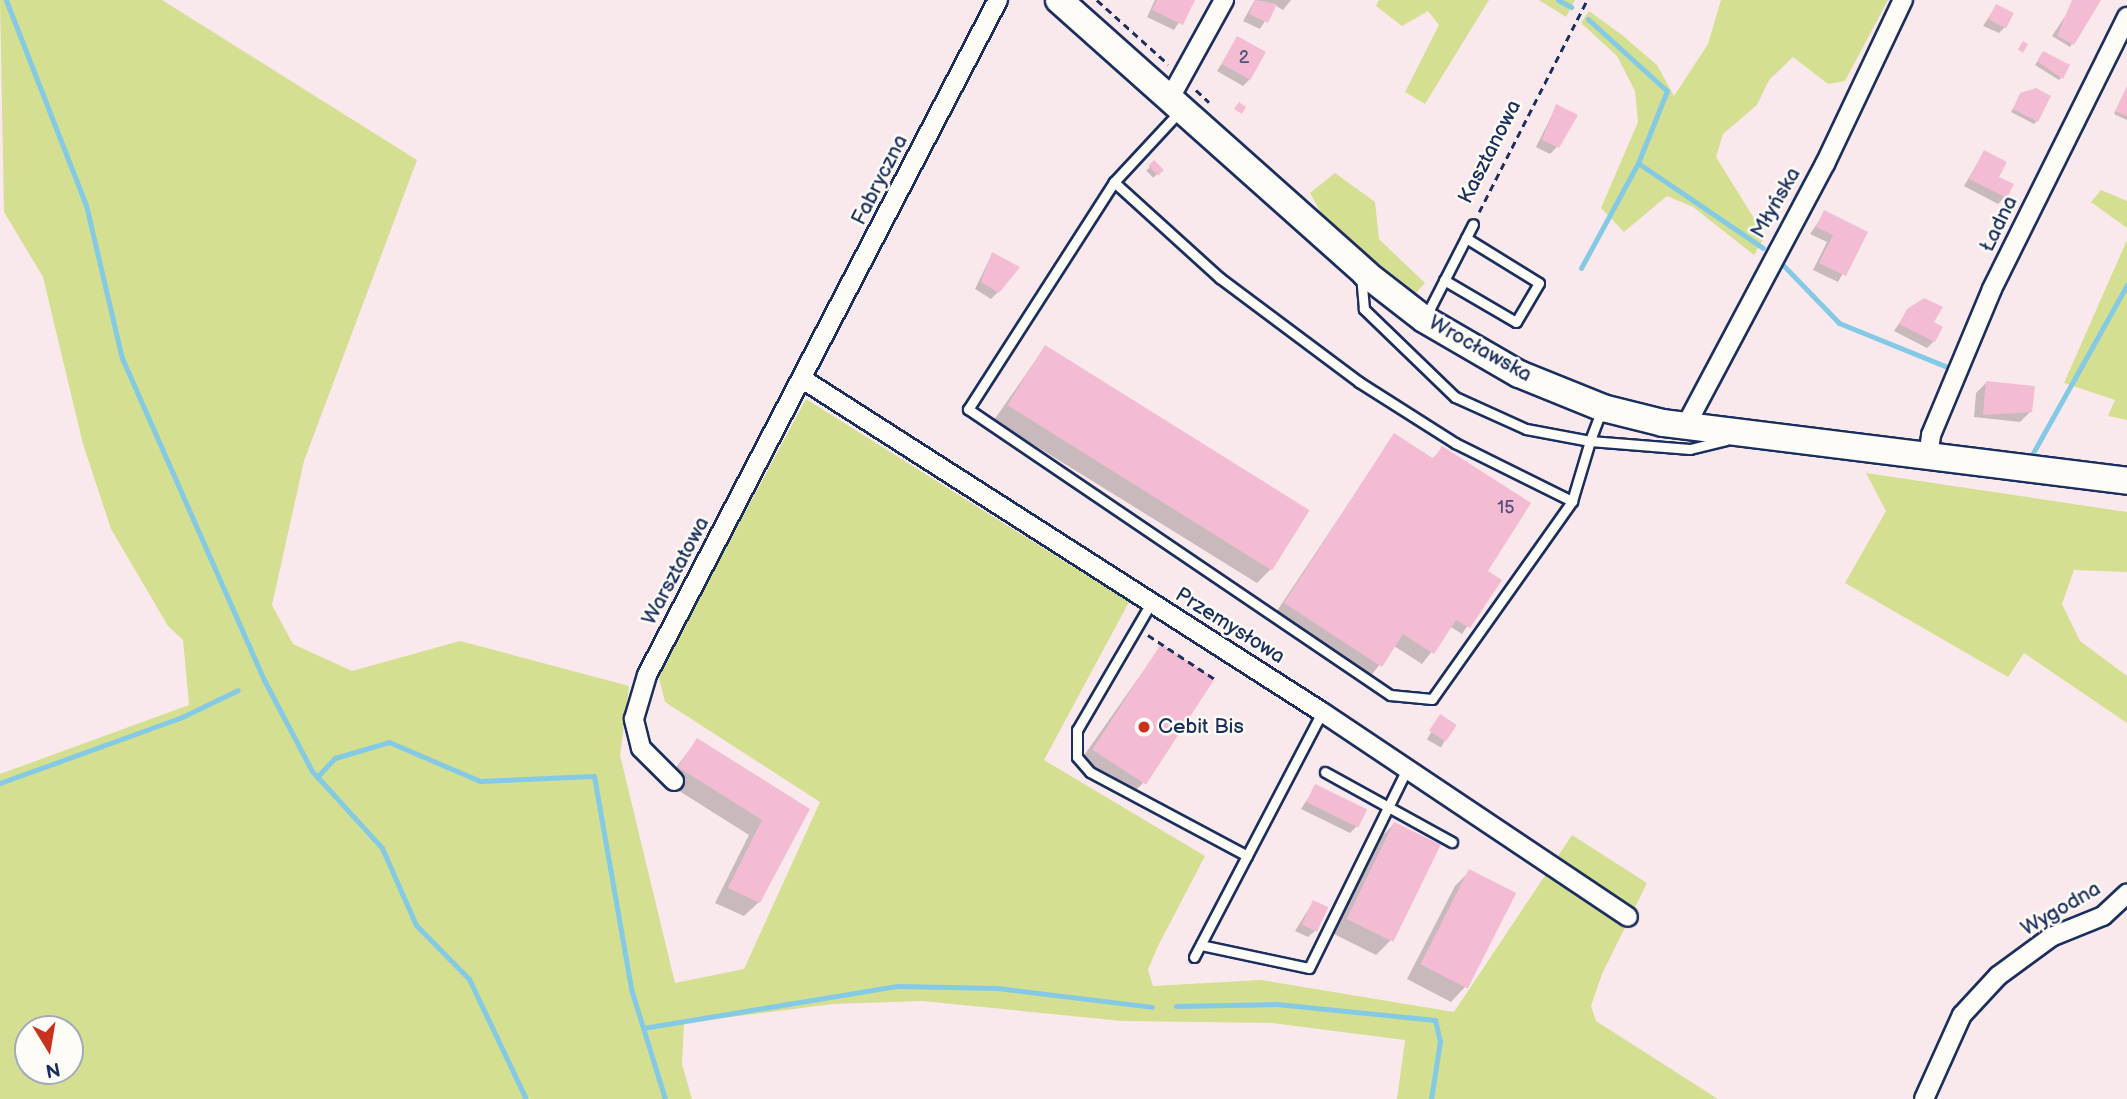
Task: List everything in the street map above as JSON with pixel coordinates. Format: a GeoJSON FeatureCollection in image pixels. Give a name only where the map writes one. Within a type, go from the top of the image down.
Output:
{"type":"FeatureCollection","features":[{"type":"Feature","properties":{"kind":"main road","name":"Wrocławska"},"geometry":{"type":"LineString","coordinates":[[1059,0],[1179,95],[1360,268],[1424,319],[1520,374],[1603,408],[1741,436],[2127,481]]}},
{"type":"Feature","properties":{"kind":"street","name":"Fabryczna"},"geometry":{"type":"LineString","coordinates":[[804,380],[998,0]]}},
{"type":"Feature","properties":{"kind":"street"},"geometry":{"type":"LineString","coordinates":[[1179,95],[1224,0]]}},
{"type":"Feature","properties":{"kind":"street","name":"Młyńska"},"geometry":{"type":"LineString","coordinates":[[1685,426],[1825,164],[1903,0]]}},
{"type":"Feature","properties":{"kind":"street","name":"Ładna"},"geometry":{"type":"LineString","coordinates":[[1928,457],[1931,435],[1992,289],[2127,17]]}},
{"type":"Feature","properties":{"kind":"street","name":"Przemysłowa"},"geometry":{"type":"LineString","coordinates":[[804,380],[1322,712],[1628,917]]}},
{"type":"Feature","properties":{"kind":"street","name":"Warsztatowa"},"geometry":{"type":"LineString","coordinates":[[674,781],[641,748],[634,719],[647,675],[804,380]]}},
{"type":"Feature","properties":{"kind":"street","name":"Wygodna"},"geometry":{"type":"LineString","coordinates":[[1924,1099],[1962,1015],[1998,976],[2051,937],[2103,916],[2127,894]]}},
{"type":"Feature","properties":{"kind":"lane"},"geometry":{"type":"LineString","coordinates":[[1179,95],[1114,182],[968,409],[1390,695],[1432,699],[1572,501],[1603,408]]}},
{"type":"Feature","properties":{"kind":"lane"},"geometry":{"type":"LineString","coordinates":[[1114,182],[1220,278],[1359,382],[1455,443],[1572,501]]}},
{"type":"Feature","properties":{"kind":"lane","name":"Kasztanowa"},"geometry":{"type":"LineString","coordinates":[[1424,319],[1473,224]]}},
{"type":"Feature","properties":{"kind":"lane"},"geometry":{"type":"LineString","coordinates":[[1444,280],[1516,322],[1539,283],[1466,238]]}},
{"type":"Feature","properties":{"kind":"lane"},"geometry":{"type":"LineString","coordinates":[[1360,268],[1364,309],[1455,397],[1526,429],[1590,441],[1690,449],[1741,436]]}},
{"type":"Feature","properties":{"kind":"lane"},"geometry":{"type":"LineString","coordinates":[[1151,603],[1077,730],[1077,757],[1090,772],[1247,856]]}},
{"type":"Feature","properties":{"kind":"lane"},"geometry":{"type":"LineString","coordinates":[[1194,957],[1322,712]]}},
{"type":"Feature","properties":{"kind":"lane"},"geometry":{"type":"LineString","coordinates":[[1200,945],[1309,968],[1407,769]]}},
{"type":"Feature","properties":{"kind":"lane"},"geometry":{"type":"LineString","coordinates":[[1325,772],[1452,842]]}},
{"type":"Feature","properties":{"kind":"path"},"geometry":{"type":"LineString","coordinates":[[1097,0],[1179,95],[1214,107]]}},
{"type":"Feature","properties":{"kind":"path","name":"Kasztanowa"},"geometry":{"type":"LineString","coordinates":[[1473,224],[1587,0]]}},
{"type":"Feature","properties":{"kind":"path"},"geometry":{"type":"LineString","coordinates":[[1138,628],[1215,679]]}},
{"type":"Feature","properties":{"kind":"green space"},"geometry":{"type":"Polygon","coordinates":[[[0,0],[162,0],[417,160],[304,461],[272,605],[293,644],[352,671],[460,641],[629,686],[620,755],[675,983],[744,969],[820,802],[665,702],[658,674],[806,399],[1129,602],[1044,760],[1205,856],[1148,970],[1153,986],[1261,980],[1454,1012],[1572,835],[1647,883],[1602,974],[1591,1006],[1596,1021],[1718,1099],[1397,1099],[1405,1040],[1272,1023],[1122,1021],[922,1001],[833,1004],[684,1023],[682,1064],[692,1099],[0,1099],[0,774],[189,705],[183,640],[168,626],[111,529],[83,444],[43,277],[4,212],[0,0]]]}},
{"type":"Feature","properties":{"kind":"green space"},"geometry":{"type":"Polygon","coordinates":[[[1379,0],[1489,0],[1425,104],[1405,92],[1439,25],[1428,11],[1402,26],[1376,6],[1379,0]]]}},
{"type":"Feature","properties":{"kind":"green space"},"geometry":{"type":"Polygon","coordinates":[[[1539,0],[1575,0],[1566,17],[1539,0]]]}},
{"type":"Feature","properties":{"kind":"green space"},"geometry":{"type":"Polygon","coordinates":[[[1721,0],[1888,0],[1845,81],[1828,84],[1793,57],[1769,80],[1757,105],[1723,134],[1716,157],[1765,236],[1754,255],[1693,207],[1667,196],[1624,232],[1601,208],[1638,122],[1635,91],[1617,56],[1581,23],[1589,11],[1622,35],[1657,65],[1674,96],[1708,44],[1721,0]]]}},
{"type":"Feature","properties":{"kind":"green space"},"geometry":{"type":"Polygon","coordinates":[[[1335,173],[1375,202],[1379,239],[1425,283],[1416,293],[1327,224],[1310,193],[1335,173]]]}},
{"type":"Feature","properties":{"kind":"green space"},"geometry":{"type":"Polygon","coordinates":[[[2101,190],[2127,201],[2127,228],[2091,202],[2101,190]]]}},
{"type":"Feature","properties":{"kind":"green space"},"geometry":{"type":"Polygon","coordinates":[[[2127,240],[2127,420],[2108,416],[2115,400],[2064,383],[2127,240]]]}},
{"type":"Feature","properties":{"kind":"green space"},"geometry":{"type":"Polygon","coordinates":[[[1866,473],[2127,512],[2127,572],[2074,570],[2062,604],[2080,641],[2127,676],[2127,723],[2024,653],[2008,677],[1845,583],[1886,511],[1866,473]]]}},
{"type":"Feature","properties":{"kind":"building"},"geometry":{"type":"Polygon","coordinates":[[[1157,0],[1195,0],[1183,25],[1152,10],[1157,0]]]}},
{"type":"Feature","properties":{"kind":"building"},"geometry":{"type":"Polygon","coordinates":[[[1255,0],[1277,4],[1268,23],[1249,14],[1255,0]]]}},
{"type":"Feature","properties":{"kind":"building"},"geometry":{"type":"Polygon","coordinates":[[[2072,0],[2101,0],[2074,45],[2057,36],[2072,0]]]}},
{"type":"Feature","properties":{"kind":"building"},"geometry":{"type":"Polygon","coordinates":[[[1996,4],[2014,13],[2006,28],[1988,19],[1996,4]]]}},
{"type":"Feature","properties":{"kind":"building"},"geometry":{"type":"Polygon","coordinates":[[[1237,36],[1266,52],[1250,80],[1221,64],[1237,36]]]}},
{"type":"Feature","properties":{"kind":"building"},"geometry":{"type":"Polygon","coordinates":[[[2023,41],[2028,44],[2023,53],[2018,50],[2023,41]]]}},
{"type":"Feature","properties":{"kind":"building"},"geometry":{"type":"Polygon","coordinates":[[[2043,51],[2070,65],[2063,79],[2037,61],[2043,51]]]}},
{"type":"Feature","properties":{"kind":"building"},"geometry":{"type":"Polygon","coordinates":[[[2127,86],[2127,116],[2115,111],[2127,86]]]}},
{"type":"Feature","properties":{"kind":"building"},"geometry":{"type":"Polygon","coordinates":[[[2036,88],[2051,96],[2038,122],[2013,109],[2020,93],[2036,88]]]}},
{"type":"Feature","properties":{"kind":"building"},"geometry":{"type":"Polygon","coordinates":[[[1239,102],[1246,107],[1242,114],[1234,109],[1239,102]]]}},
{"type":"Feature","properties":{"kind":"building"},"geometry":{"type":"Polygon","coordinates":[[[1556,104],[1578,115],[1559,148],[1542,140],[1556,104]]]}},
{"type":"Feature","properties":{"kind":"building"},"geometry":{"type":"Polygon","coordinates":[[[1984,150],[2007,162],[1999,177],[2014,184],[2007,198],[1969,179],[1984,150]]]}},
{"type":"Feature","properties":{"kind":"building"},"geometry":{"type":"Polygon","coordinates":[[[1154,160],[1164,170],[1158,176],[1148,166],[1154,160]]]}},
{"type":"Feature","properties":{"kind":"building"},"geometry":{"type":"Polygon","coordinates":[[[1824,210],[1868,232],[1846,276],[1819,263],[1833,235],[1816,227],[1824,210]]]}},
{"type":"Feature","properties":{"kind":"building"},"geometry":{"type":"Polygon","coordinates":[[[992,252],[1020,267],[999,293],[981,282],[992,252]]]}},
{"type":"Feature","properties":{"kind":"building"},"geometry":{"type":"Polygon","coordinates":[[[1924,298],[1943,307],[1934,322],[1943,327],[1935,342],[1899,324],[1907,309],[1924,298]]]}},
{"type":"Feature","properties":{"kind":"building"},"geometry":{"type":"Polygon","coordinates":[[[1045,345],[1310,510],[1272,571],[1007,405],[1045,345]]]}},
{"type":"Feature","properties":{"kind":"building"},"geometry":{"type":"Polygon","coordinates":[[[1986,381],[2035,386],[2032,412],[1983,415],[1986,381]]]}},
{"type":"Feature","properties":{"kind":"building"},"geometry":{"type":"Polygon","coordinates":[[[1394,433],[1434,459],[1442,446],[1531,503],[1488,571],[1502,580],[1470,628],[1456,620],[1434,654],[1403,634],[1382,667],[1284,603],[1394,433]]]}},
{"type":"Feature","properties":{"kind":"building","name":"Cebit Bis"},"geometry":{"type":"Polygon","coordinates":[[[1161,644],[1215,679],[1146,785],[1092,750],[1161,644]]]}},
{"type":"Feature","properties":{"kind":"building"},"geometry":{"type":"Polygon","coordinates":[[[1440,714],[1457,725],[1446,742],[1429,731],[1440,714]]]}},
{"type":"Feature","properties":{"kind":"building"},"geometry":{"type":"Polygon","coordinates":[[[697,738],[810,809],[760,903],[728,888],[762,820],[678,767],[697,738]]]}},
{"type":"Feature","properties":{"kind":"building"},"geometry":{"type":"Polygon","coordinates":[[[1315,784],[1367,809],[1358,827],[1306,802],[1315,784]]]}},
{"type":"Feature","properties":{"kind":"building"},"geometry":{"type":"Polygon","coordinates":[[[1394,822],[1441,845],[1393,942],[1347,919],[1394,822]]]}},
{"type":"Feature","properties":{"kind":"building"},"geometry":{"type":"Polygon","coordinates":[[[1469,869],[1516,893],[1468,988],[1420,964],[1469,869]]]}},
{"type":"Feature","properties":{"kind":"building"},"geometry":{"type":"Polygon","coordinates":[[[1313,900],[1328,907],[1317,932],[1302,924],[1313,900]]]}},
{"type":"Feature","properties":{"kind":"waterway"},"geometry":{"type":"LineString","coordinates":[[6,0],[86,205],[122,358],[264,680],[312,771],[382,848],[416,925],[469,979],[526,1099]]}},
{"type":"Feature","properties":{"kind":"waterway"},"geometry":{"type":"LineString","coordinates":[[1558,0],[1571,7]]}},
{"type":"Feature","properties":{"kind":"waterway"},"geometry":{"type":"LineString","coordinates":[[1581,268],[1638,163],[1667,91],[1588,19]]}},
{"type":"Feature","properties":{"kind":"waterway"},"geometry":{"type":"LineString","coordinates":[[1638,163],[1763,248]]}},
{"type":"Feature","properties":{"kind":"waterway"},"geometry":{"type":"LineString","coordinates":[[1784,266],[1839,323],[1950,368]]}},
{"type":"Feature","properties":{"kind":"waterway"},"geometry":{"type":"LineString","coordinates":[[2033,453],[2127,285]]}},
{"type":"Feature","properties":{"kind":"waterway"},"geometry":{"type":"LineString","coordinates":[[0,783],[180,718],[238,690]]}},
{"type":"Feature","properties":{"kind":"waterway"},"geometry":{"type":"LineString","coordinates":[[317,777],[335,758],[389,742],[480,781],[594,776],[631,989],[665,1099]]}},
{"type":"Feature","properties":{"kind":"waterway"},"geometry":{"type":"LineString","coordinates":[[643,1028],[898,986],[998,988],[1152,1007]]}},
{"type":"Feature","properties":{"kind":"waterway"},"geometry":{"type":"LineString","coordinates":[[1176,1006],[1276,1004],[1435,1020],[1440,1041],[1431,1099]]}},
{"type":"Feature","properties":{"kind":"place","name":"Cebit Bis"},"geometry":{"type":"Point","coordinates":[1144,727]}}]}
